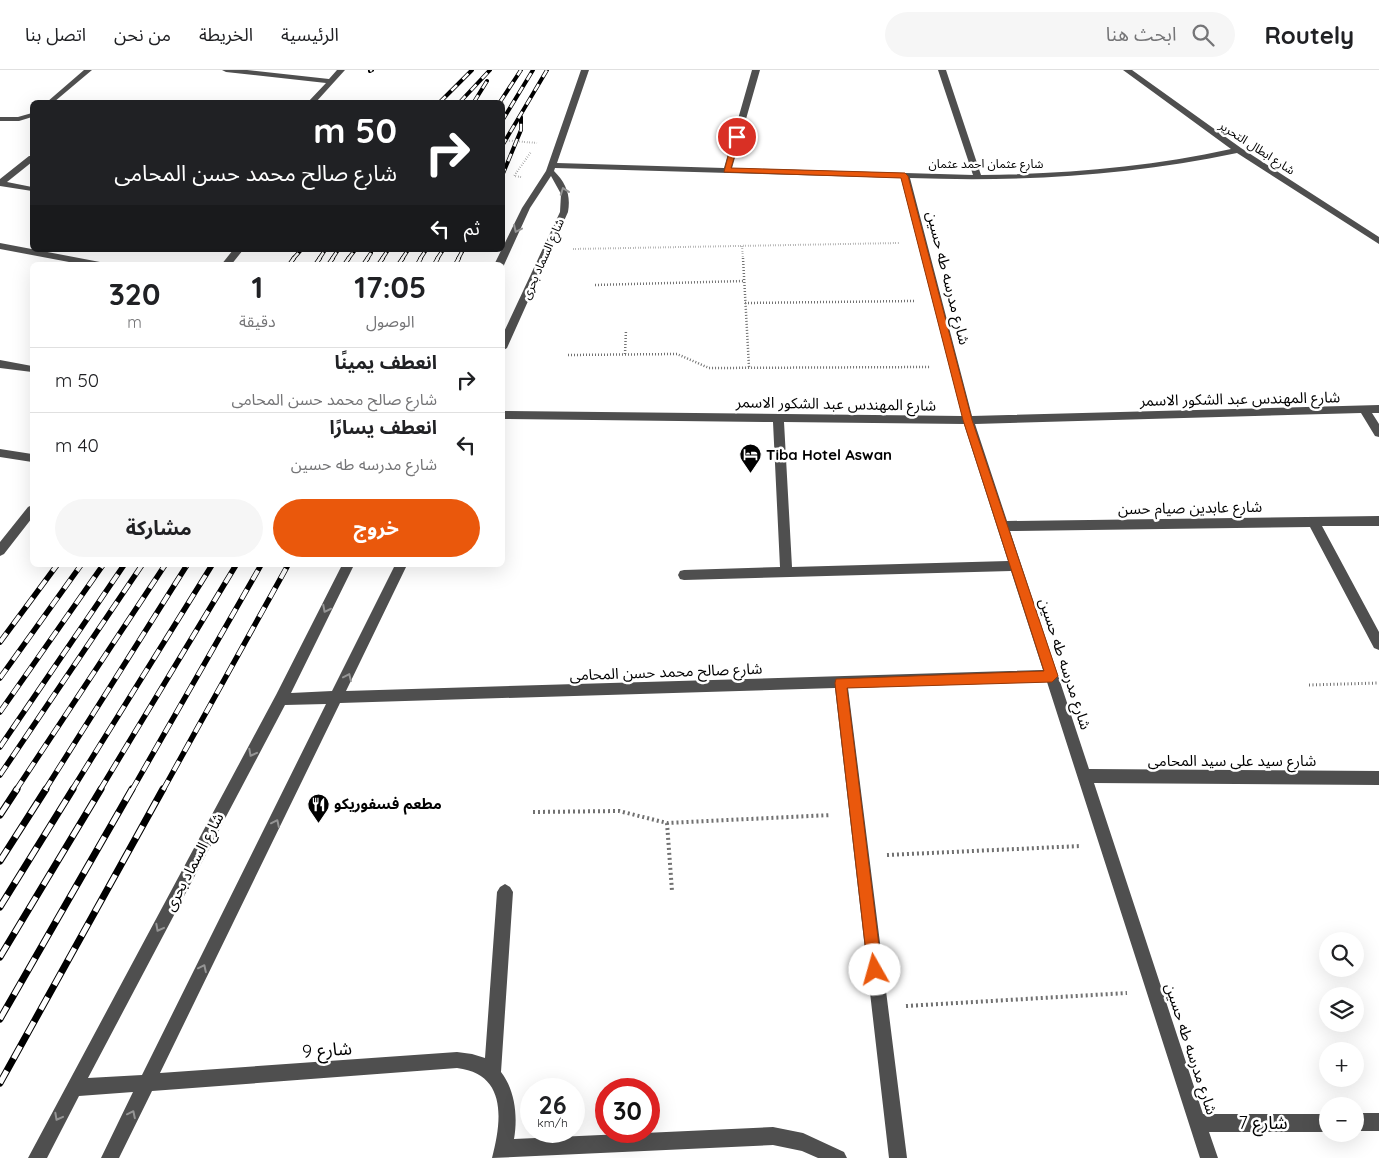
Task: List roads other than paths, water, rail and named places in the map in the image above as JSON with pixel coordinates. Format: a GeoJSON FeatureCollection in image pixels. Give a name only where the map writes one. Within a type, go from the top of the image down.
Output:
{"type":"FeatureCollection","features":[{"type":"Feature","properties":{"kind":"street"},"geometry":{"type":"LineString","coordinates":[[52,100],[88,70]]}},
{"type":"Feature","properties":{"kind":"street"},"geometry":{"type":"LineString","coordinates":[[226,70],[330,81]]}},
{"type":"Feature","properties":{"kind":"street"},"geometry":{"type":"LineString","coordinates":[[314,100],[341,70]]}},
{"type":"Feature","properties":{"kind":"street"},"geometry":{"type":"LineString","coordinates":[[500,262],[526,208],[551,168],[585,70]]}},
{"type":"Feature","properties":{"kind":"street"},"geometry":{"type":"LineString","coordinates":[[727,170],[756,70]]}},
{"type":"Feature","properties":{"kind":"street"},"geometry":{"type":"LineString","coordinates":[[942,70],[978,178]]}},
{"type":"Feature","properties":{"kind":"street","name":"شارع ابطال التحرير"},"geometry":{"type":"LineString","coordinates":[[1127,70],[1238,150],[1379,241]]}},
{"type":"Feature","properties":{"kind":"street"},"geometry":{"type":"LineString","coordinates":[[0,119],[28,118]]}},
{"type":"Feature","properties":{"kind":"street","name":"شارع عثمان احمد عثمان"},"geometry":{"type":"LineString","coordinates":[[551,168],[727,170],[978,178],[1034,177],[1107,172],[1192,161],[1238,150]]}},
{"type":"Feature","properties":{"kind":"street"},"geometry":{"type":"LineString","coordinates":[[0,183],[30,160]]}},
{"type":"Feature","properties":{"kind":"street","name":"شارع السماد بحرى"},"geometry":{"type":"LineString","coordinates":[[505,342],[564,212],[567,199],[564,188],[551,168]]}},
{"type":"Feature","properties":{"kind":"street","name":"شارع مدرسه طه حسين"},"geometry":{"type":"LineString","coordinates":[[905,176],[968,420],[1209,1158]]}},
{"type":"Feature","properties":{"kind":"street"},"geometry":{"type":"LineString","coordinates":[[0,183],[30,189]]}},
{"type":"Feature","properties":{"kind":"street"},"geometry":{"type":"LineString","coordinates":[[0,246],[30,252]]}},
{"type":"Feature","properties":{"kind":"street"},"geometry":{"type":"LineString","coordinates":[[32,252],[84,262]]}},
{"type":"Feature","properties":{"kind":"street"},"geometry":{"type":"LineString","coordinates":[[228,262],[236,252]]}},
{"type":"Feature","properties":{"kind":"street"},"geometry":{"type":"LineString","coordinates":[[0,364],[30,369]]}},
{"type":"Feature","properties":{"kind":"street","name":"شارع المهندس عبد الشكور الاسمر"},"geometry":{"type":"LineString","coordinates":[[505,415],[968,420],[1379,409]]}},
{"type":"Feature","properties":{"kind":"street"},"geometry":{"type":"LineString","coordinates":[[1364,410],[1379,432]]}},
{"type":"Feature","properties":{"kind":"street"},"geometry":{"type":"LineString","coordinates":[[778,418],[786,572]]}},
{"type":"Feature","properties":{"kind":"street"},"geometry":{"type":"LineString","coordinates":[[0,453],[30,458]]}},
{"type":"Feature","properties":{"kind":"street"},"geometry":{"type":"LineString","coordinates":[[0,551],[30,513]]}},
{"type":"Feature","properties":{"kind":"street","name":"شارع عابدين صيام حسن"},"geometry":{"type":"LineString","coordinates":[[1002,526],[1379,521]]}},
{"type":"Feature","properties":{"kind":"street"},"geometry":{"type":"LineString","coordinates":[[1313,522],[1379,644]]}},
{"type":"Feature","properties":{"kind":"street"},"geometry":{"type":"LineString","coordinates":[[684,575],[1015,566]]}},
{"type":"Feature","properties":{"kind":"street","name":"شارع السماد بحرى"},"geometry":{"type":"LineString","coordinates":[[37,1158],[281,699],[347,567]]}},
{"type":"Feature","properties":{"kind":"street"},"geometry":{"type":"LineString","coordinates":[[110,1158],[338,697],[400,567]]}},
{"type":"Feature","properties":{"kind":"street","name":"شارع صالح محمد حسن المحامى"},"geometry":{"type":"LineString","coordinates":[[281,699],[1052,676]]}},
{"type":"Feature","properties":{"kind":"street"},"geometry":{"type":"LineString","coordinates":[[840,683],[898,1158]]}},
{"type":"Feature","properties":{"kind":"street","name":"شارع سيد على سيد المحامى"},"geometry":{"type":"LineString","coordinates":[[1084,776],[1379,778]]}},
{"type":"Feature","properties":{"kind":"street"},"geometry":{"type":"LineString","coordinates":[[505,892],[492,1074],[501,1090],[507,1107],[508,1127],[503,1153],[758,1136],[789,1138],[819,1153],[838,1158]]}},
{"type":"Feature","properties":{"kind":"street","name":"شارع 9"},"geometry":{"type":"LineString","coordinates":[[74,1088],[457,1060],[479,1064],[492,1074]]}},
{"type":"Feature","properties":{"kind":"street","name":"شارع 7"},"geometry":{"type":"LineString","coordinates":[[1198,1123],[1319,1122]]}},
{"type":"Feature","properties":{"kind":"street"},"geometry":{"type":"LineString","coordinates":[[1364,1122],[1379,1122]]}},
{"type":"Feature","properties":{"kind":"railway"},"geometry":{"type":"LineString","coordinates":[[442,100],[472,70]]}},
{"type":"Feature","properties":{"kind":"railway"},"geometry":{"type":"LineString","coordinates":[[462,100],[490,70]]}},
{"type":"Feature","properties":{"kind":"railway"},"geometry":{"type":"LineString","coordinates":[[501,100],[521,70]]}},
{"type":"Feature","properties":{"kind":"railway"},"geometry":{"type":"LineString","coordinates":[[505,116],[533,70]]}},
{"type":"Feature","properties":{"kind":"railway"},"geometry":{"type":"LineString","coordinates":[[505,141],[547,70]]}},
{"type":"Feature","properties":{"kind":"railway"},"geometry":{"type":"LineString","coordinates":[[475,100],[487,81]]}},
{"type":"Feature","properties":{"kind":"railway"},"geometry":{"type":"LineString","coordinates":[[505,169],[521,130],[521,117]]}},
{"type":"Feature","properties":{"kind":"railway"},"geometry":{"type":"LineString","coordinates":[[293,259],[299,252]]}},
{"type":"Feature","properties":{"kind":"railway"},"geometry":{"type":"LineString","coordinates":[[319,259],[324,252]]}},
{"type":"Feature","properties":{"kind":"railway"},"geometry":{"type":"LineString","coordinates":[[332,259],[337,252]]}},
{"type":"Feature","properties":{"kind":"railway"},"geometry":{"type":"LineString","coordinates":[[348,259],[353,252]]}},
{"type":"Feature","properties":{"kind":"railway"},"geometry":{"type":"LineString","coordinates":[[382,259],[387,252]]}},
{"type":"Feature","properties":{"kind":"railway"},"geometry":{"type":"LineString","coordinates":[[402,259],[407,252]]}},
{"type":"Feature","properties":{"kind":"railway"},"geometry":{"type":"LineString","coordinates":[[420,259],[425,252]]}},
{"type":"Feature","properties":{"kind":"railway"},"geometry":{"type":"LineString","coordinates":[[437,259],[442,252]]}},
{"type":"Feature","properties":{"kind":"railway"},"geometry":{"type":"LineString","coordinates":[[458,259],[462,252]]}},
{"type":"Feature","properties":{"kind":"railway"},"geometry":{"type":"LineString","coordinates":[[367,259],[371,253]]}},
{"type":"Feature","properties":{"kind":"railway"},"geometry":{"type":"LineString","coordinates":[[291,262],[294,258]]}},
{"type":"Feature","properties":{"kind":"railway"},"geometry":{"type":"LineString","coordinates":[[317,262],[320,258]]}},
{"type":"Feature","properties":{"kind":"railway"},"geometry":{"type":"LineString","coordinates":[[330,262],[333,258]]}},
{"type":"Feature","properties":{"kind":"railway"},"geometry":{"type":"LineString","coordinates":[[346,262],[349,258]]}},
{"type":"Feature","properties":{"kind":"railway"},"geometry":{"type":"LineString","coordinates":[[365,262],[368,258]]}},
{"type":"Feature","properties":{"kind":"railway"},"geometry":{"type":"LineString","coordinates":[[380,262],[383,258]]}},
{"type":"Feature","properties":{"kind":"railway"},"geometry":{"type":"LineString","coordinates":[[400,262],[403,258]]}},
{"type":"Feature","properties":{"kind":"railway"},"geometry":{"type":"LineString","coordinates":[[419,262],[421,258]]}},
{"type":"Feature","properties":{"kind":"railway"},"geometry":{"type":"LineString","coordinates":[[436,262],[438,258]]}},
{"type":"Feature","properties":{"kind":"railway"},"geometry":{"type":"LineString","coordinates":[[457,262],[459,258]]}},
{"type":"Feature","properties":{"kind":"railway"},"geometry":{"type":"LineString","coordinates":[[0,642],[56,567]]}},
{"type":"Feature","properties":{"kind":"railway"},"geometry":{"type":"LineString","coordinates":[[0,678],[80,567]]}},
{"type":"Feature","properties":{"kind":"railway"},"geometry":{"type":"LineString","coordinates":[[0,712],[102,567]]}},
{"type":"Feature","properties":{"kind":"railway"},"geometry":{"type":"LineString","coordinates":[[0,747],[123,567]]}},
{"type":"Feature","properties":{"kind":"railway"},"geometry":{"type":"LineString","coordinates":[[0,775],[141,567]]}},
{"type":"Feature","properties":{"kind":"railway"},"geometry":{"type":"LineString","coordinates":[[16,790],[164,567]]}},
{"type":"Feature","properties":{"kind":"railway"},"geometry":{"type":"LineString","coordinates":[[45,790],[186,567]]}},
{"type":"Feature","properties":{"kind":"railway"},"geometry":{"type":"LineString","coordinates":[[72,790],[211,567]]}},
{"type":"Feature","properties":{"kind":"railway"},"geometry":{"type":"LineString","coordinates":[[100,790],[235,567]]}},
{"type":"Feature","properties":{"kind":"railway"},"geometry":{"type":"LineString","coordinates":[[132,790],[260,567]]}},
{"type":"Feature","properties":{"kind":"railway"},"geometry":{"type":"LineString","coordinates":[[163,790],[287,567]]}},
{"type":"Feature","properties":{"kind":"railway"},"geometry":{"type":"LineString","coordinates":[[0,815],[17,789]]}},
{"type":"Feature","properties":{"kind":"railway"},"geometry":{"type":"LineString","coordinates":[[0,861],[46,789]]}},
{"type":"Feature","properties":{"kind":"railway"},"geometry":{"type":"LineString","coordinates":[[0,907],[73,789]]}},
{"type":"Feature","properties":{"kind":"railway"},"geometry":{"type":"LineString","coordinates":[[0,957],[101,789]]}},
{"type":"Feature","properties":{"kind":"railway"},"geometry":{"type":"LineString","coordinates":[[0,1019],[132,789]]}},
{"type":"Feature","properties":{"kind":"railway"},"geometry":{"type":"LineString","coordinates":[[0,1083],[163,789]]}},
{"type":"Feature","properties":{"kind":"place","name":"Tiba Hotel Aswan"},"geometry":{"type":"Point","coordinates":[750,474]}},
{"type":"Feature","properties":{"kind":"place","name":"مطعم فسفوريكو"},"geometry":{"type":"Point","coordinates":[318,823]}}]}
